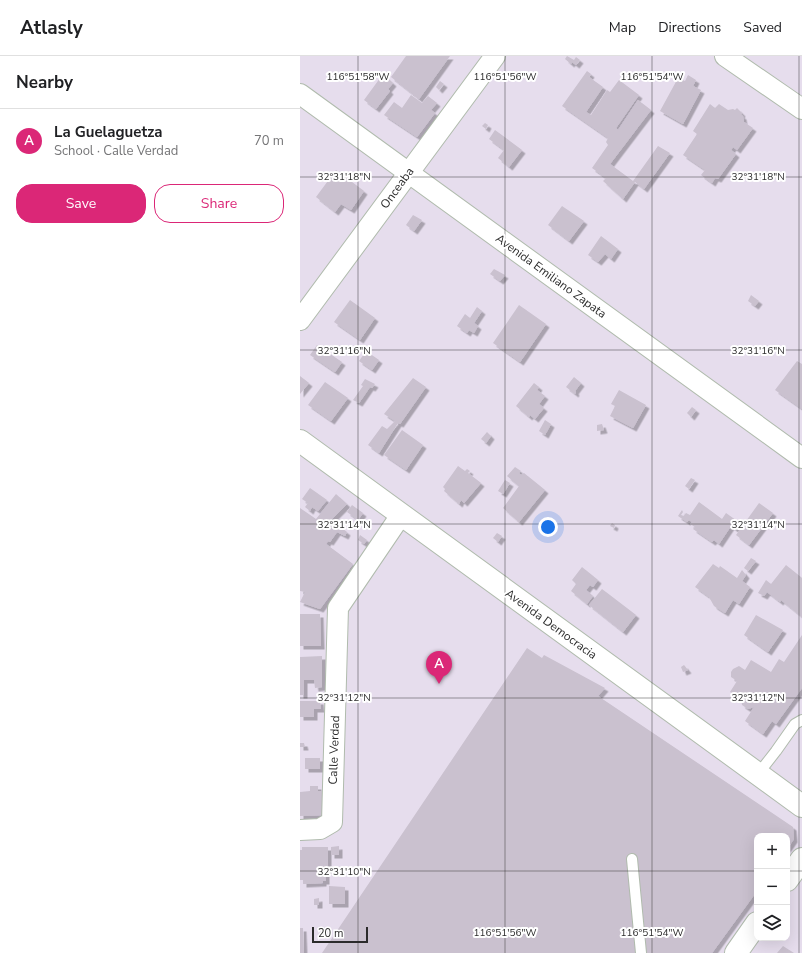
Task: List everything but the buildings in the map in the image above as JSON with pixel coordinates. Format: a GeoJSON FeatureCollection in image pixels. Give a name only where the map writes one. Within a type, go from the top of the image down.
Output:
{"type":"FeatureCollection","features":[{"type":"Feature","properties":{"kind":"street","name":"Onceaba"},"geometry":{"type":"LineString","coordinates":[[300,320],[495,56]]}},
{"type":"Feature","properties":{"kind":"street"},"geometry":{"type":"LineString","coordinates":[[725,56],[802,109]]}},
{"type":"Feature","properties":{"kind":"street","name":"Avenida Emiliano Zapata"},"geometry":{"type":"LineString","coordinates":[[300,94],[802,458]]}},
{"type":"Feature","properties":{"kind":"street","name":"Avenida Democracia"},"geometry":{"type":"LineString","coordinates":[[300,442],[802,806]]}},
{"type":"Feature","properties":{"kind":"street","name":"Calle Verdad"},"geometry":{"type":"LineString","coordinates":[[300,830],[320,829],[332,822],[338,608],[402,515]]}},
{"type":"Feature","properties":{"kind":"street"},"geometry":{"type":"LineString","coordinates":[[790,876],[802,859]]}},
{"type":"Feature","properties":{"kind":"street"},"geometry":{"type":"LineString","coordinates":[[736,953],[754,927]]}},
{"type":"Feature","properties":{"kind":"lane"},"geometry":{"type":"LineString","coordinates":[[758,774],[795,724],[802,720]]}},
{"type":"Feature","properties":{"kind":"lane"},"geometry":{"type":"LineString","coordinates":[[632,859],[641,953]]}},
{"type":"Feature","properties":{"kind":"place","name":"La Guelaguetza"},"geometry":{"type":"Point","coordinates":[439,684]}}]}
